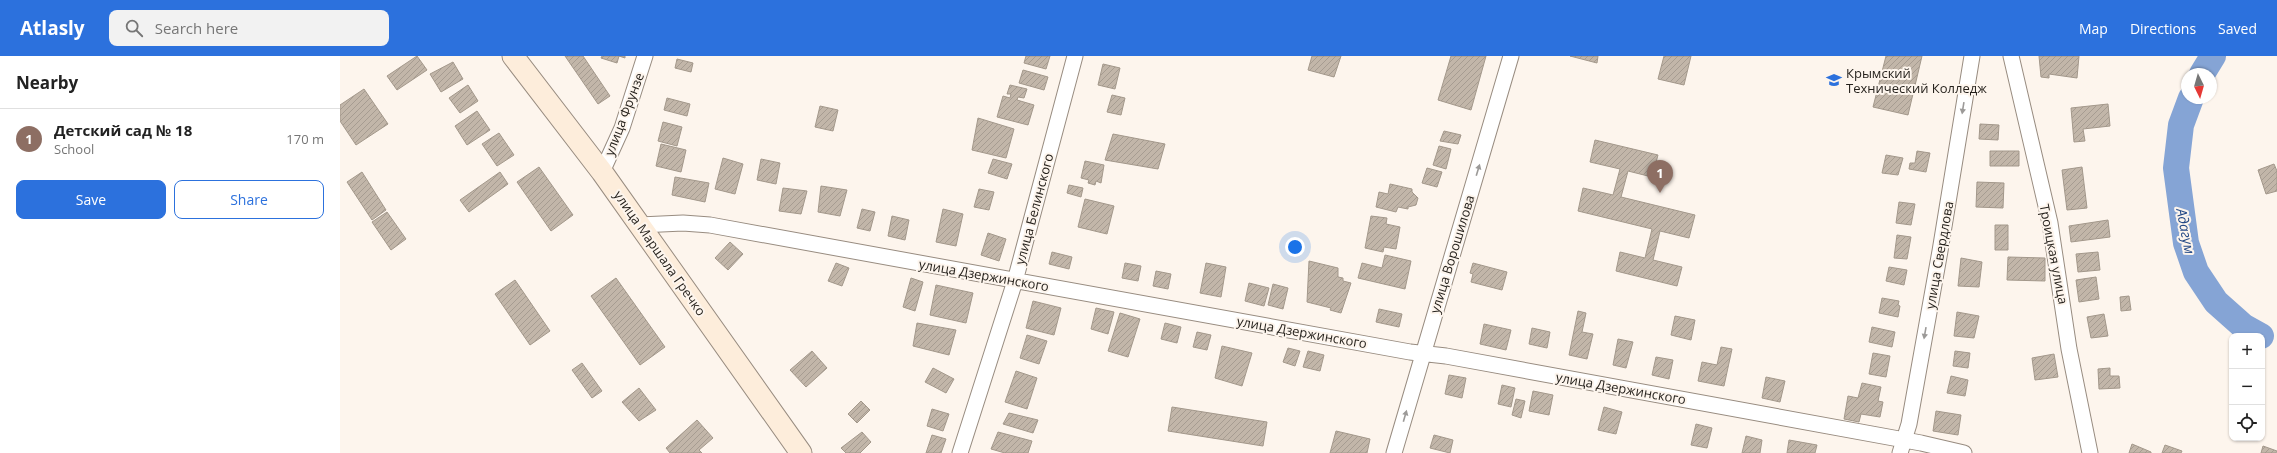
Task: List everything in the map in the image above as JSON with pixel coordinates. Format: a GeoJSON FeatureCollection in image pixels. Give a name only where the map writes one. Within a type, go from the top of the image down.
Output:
{"type":"FeatureCollection","features":[{"type":"Feature","properties":{"kind":"main road","name":"улица Маршала Гречко"},"geometry":{"type":"LineString","coordinates":[[514,56],[602,172],[640,225],[794,449]]}},
{"type":"Feature","properties":{"kind":"street","name":"улица Фрунзе"},"geometry":{"type":"LineString","coordinates":[[602,172],[622,128],[645,56]]}},
{"type":"Feature","properties":{"kind":"street","name":"улица Белинского"},"geometry":{"type":"LineString","coordinates":[[960,453],[1015,281],[1075,56]]}},
{"type":"Feature","properties":{"kind":"street","name":"улица Ворошилова"},"geometry":{"type":"LineString","coordinates":[[1394,453],[1512,56]]}},
{"type":"Feature","properties":{"kind":"street","name":"улица Свердлова"},"geometry":{"type":"LineString","coordinates":[[1902,447],[1939,258],[1972,56]]}},
{"type":"Feature","properties":{"kind":"street","name":"Троицкая улица"},"geometry":{"type":"LineString","coordinates":[[2012,56],[2050,223],[2069,348],[2090,453]]}},
{"type":"Feature","properties":{"kind":"street","name":"улица Дзержинского"},"geometry":{"type":"LineString","coordinates":[[640,225],[683,223],[710,225],[1015,281],[1423,353],[1454,357],[1902,447],[1964,453]]}},
{"type":"Feature","properties":{"kind":"building"},"geometry":{"type":"Polygon","coordinates":[[[417,56],[427,70],[397,90],[387,76],[417,56]]]}},
{"type":"Feature","properties":{"kind":"building"},"geometry":{"type":"Polygon","coordinates":[[[565,56],[583,56],[610,96],[598,104],[565,56]]]}},
{"type":"Feature","properties":{"kind":"building"},"geometry":{"type":"Polygon","coordinates":[[[602,56],[619,56],[617,63],[601,58],[602,56]]]}},
{"type":"Feature","properties":{"kind":"building"},"geometry":{"type":"Polygon","coordinates":[[[1026,56],[1050,56],[1046,69],[1024,63],[1026,56]]]}},
{"type":"Feature","properties":{"kind":"building"},"geometry":{"type":"Polygon","coordinates":[[[1312,56],[1341,56],[1334,77],[1308,70],[1312,56]]]}},
{"type":"Feature","properties":{"kind":"building"},"geometry":{"type":"Polygon","coordinates":[[[1451,56],[1486,56],[1471,110],[1438,100],[1451,56]]]}},
{"type":"Feature","properties":{"kind":"building"},"geometry":{"type":"Polygon","coordinates":[[[1570,56],[1598,56],[1597,63],[1570,56]]]}},
{"type":"Feature","properties":{"kind":"building"},"geometry":{"type":"Polygon","coordinates":[[[1664,56],[1691,56],[1684,85],[1658,79],[1664,56]]]}},
{"type":"Feature","properties":{"kind":"building"},"geometry":{"type":"Polygon","coordinates":[[[1886,56],[1922,56],[1908,115],[1873,107],[1886,56]]]}},
{"type":"Feature","properties":{"kind":"building"},"geometry":{"type":"Polygon","coordinates":[[[2039,56],[2079,56],[2077,78],[2049,74],[2049,78],[2041,77],[2039,56]]]}},
{"type":"Feature","properties":{"kind":"building"},"geometry":{"type":"Polygon","coordinates":[[[677,59],[693,63],[691,72],[675,68],[677,59]]]}},
{"type":"Feature","properties":{"kind":"building"},"geometry":{"type":"Polygon","coordinates":[[[453,62],[463,79],[441,92],[430,74],[453,62]]]}},
{"type":"Feature","properties":{"kind":"building"},"geometry":{"type":"Polygon","coordinates":[[[1103,64],[1120,68],[1115,89],[1098,85],[1103,64]]]}},
{"type":"Feature","properties":{"kind":"building"},"geometry":{"type":"Polygon","coordinates":[[[1023,70],[1048,77],[1044,90],[1019,83],[1023,70]]]}},
{"type":"Feature","properties":{"kind":"building"},"geometry":{"type":"Polygon","coordinates":[[[468,85],[478,101],[460,113],[449,98],[468,85]]]}},
{"type":"Feature","properties":{"kind":"building"},"geometry":{"type":"Polygon","coordinates":[[[1010,85],[1027,89],[1024,98],[1018,97],[1017,100],[1034,105],[1028,125],[997,117],[1003,96],[1010,98],[1011,94],[1007,94],[1010,85]]]}},
{"type":"Feature","properties":{"kind":"building"},"geometry":{"type":"Polygon","coordinates":[[[364,89],[388,124],[356,145],[340,121],[340,105],[364,89]]]}},
{"type":"Feature","properties":{"kind":"building"},"geometry":{"type":"Polygon","coordinates":[[[1112,95],[1125,98],[1121,115],[1107,112],[1112,95]]]}},
{"type":"Feature","properties":{"kind":"building"},"geometry":{"type":"Polygon","coordinates":[[[667,98],[690,104],[687,116],[664,110],[667,98]]]}},
{"type":"Feature","properties":{"kind":"building"},"geometry":{"type":"Polygon","coordinates":[[[2108,104],[2110,126],[2083,129],[2085,141],[2074,142],[2071,108],[2108,104]]]}},
{"type":"Feature","properties":{"kind":"building"},"geometry":{"type":"Polygon","coordinates":[[[820,106],[838,110],[833,131],[815,127],[820,106]]]}},
{"type":"Feature","properties":{"kind":"building"},"geometry":{"type":"Polygon","coordinates":[[[477,111],[490,130],[467,145],[455,126],[477,111]]]}},
{"type":"Feature","properties":{"kind":"building"},"geometry":{"type":"Polygon","coordinates":[[[978,118],[1014,129],[1006,158],[972,150],[978,118]]]}},
{"type":"Feature","properties":{"kind":"building"},"geometry":{"type":"Polygon","coordinates":[[[663,122],[682,127],[677,146],[658,141],[663,122]]]}},
{"type":"Feature","properties":{"kind":"building"},"geometry":{"type":"Polygon","coordinates":[[[1980,124],[1999,125],[1998,140],[1979,139],[1980,124]]]}},
{"type":"Feature","properties":{"kind":"building"},"geometry":{"type":"Polygon","coordinates":[[[1444,131],[1461,135],[1458,144],[1440,141],[1444,131]]]}},
{"type":"Feature","properties":{"kind":"building"},"geometry":{"type":"Polygon","coordinates":[[[499,133],[514,155],[497,166],[482,144],[499,133]]]}},
{"type":"Feature","properties":{"kind":"building"},"geometry":{"type":"Polygon","coordinates":[[[1113,134],[1165,144],[1158,169],[1105,160],[1113,134]]]}},
{"type":"Feature","properties":{"kind":"building"},"geometry":{"type":"Polygon","coordinates":[[[1595,140],[1658,155],[1652,177],[1628,171],[1621,197],[1695,215],[1689,238],[1660,231],[1653,260],[1682,267],[1677,286],[1616,271],[1620,252],[1645,258],[1652,229],[1578,211],[1583,188],[1613,195],[1620,169],[1590,162],[1595,140]]]}},
{"type":"Feature","properties":{"kind":"building"},"geometry":{"type":"Polygon","coordinates":[[[661,144],[686,150],[681,172],[656,166],[661,144]]]}},
{"type":"Feature","properties":{"kind":"building"},"geometry":{"type":"Polygon","coordinates":[[[1439,146],[1451,149],[1446,169],[1433,165],[1439,146]]]}},
{"type":"Feature","properties":{"kind":"building"},"geometry":{"type":"Polygon","coordinates":[[[1917,151],[1930,153],[1926,172],[1909,169],[1910,163],[1915,163],[1917,151]]]}},
{"type":"Feature","properties":{"kind":"building"},"geometry":{"type":"Polygon","coordinates":[[[1990,151],[2019,151],[2019,166],[1990,166],[1990,151]]]}},
{"type":"Feature","properties":{"kind":"building"},"geometry":{"type":"Polygon","coordinates":[[[1886,155],[1903,158],[1898,175],[1882,173],[1886,155]]]}},
{"type":"Feature","properties":{"kind":"building"},"geometry":{"type":"Polygon","coordinates":[[[723,158],[743,164],[735,194],[715,189],[723,158]]]}},
{"type":"Feature","properties":{"kind":"building"},"geometry":{"type":"Polygon","coordinates":[[[761,159],[780,163],[776,184],[757,180],[761,159]]]}},
{"type":"Feature","properties":{"kind":"building"},"geometry":{"type":"Polygon","coordinates":[[[993,159],[1012,164],[1007,179],[988,173],[993,159]]]}},
{"type":"Feature","properties":{"kind":"building"},"geometry":{"type":"Polygon","coordinates":[[[1085,161],[1104,165],[1101,183],[1096,181],[1095,185],[1088,183],[1089,180],[1081,178],[1085,161]]]}},
{"type":"Feature","properties":{"kind":"building"},"geometry":{"type":"Polygon","coordinates":[[[2274,164],[2277,171],[2277,191],[2266,194],[2258,170],[2274,164]]]}},
{"type":"Feature","properties":{"kind":"building"},"geometry":{"type":"Polygon","coordinates":[[[539,167],[573,215],[551,231],[517,182],[539,167]]]}},
{"type":"Feature","properties":{"kind":"building"},"geometry":{"type":"Polygon","coordinates":[[[2082,167],[2087,208],[2067,210],[2062,170],[2082,167]]]}},
{"type":"Feature","properties":{"kind":"building"},"geometry":{"type":"Polygon","coordinates":[[[1427,168],[1442,172],[1437,187],[1422,183],[1427,168]]]}},
{"type":"Feature","properties":{"kind":"building"},"geometry":{"type":"Polygon","coordinates":[[[362,172],[386,210],[372,220],[347,182],[362,172]]]}},
{"type":"Feature","properties":{"kind":"building"},"geometry":{"type":"Polygon","coordinates":[[[500,172],[508,184],[469,212],[460,200],[500,172]]]}},
{"type":"Feature","properties":{"kind":"building"},"geometry":{"type":"Polygon","coordinates":[[[675,177],[709,183],[705,202],[672,195],[675,177]]]}},
{"type":"Feature","properties":{"kind":"building"},"geometry":{"type":"Polygon","coordinates":[[[1977,182],[2004,183],[2003,208],[1976,207],[1977,182]]]}},
{"type":"Feature","properties":{"kind":"building"},"geometry":{"type":"Polygon","coordinates":[[[1390,184],[1412,189],[1412,192],[1418,198],[1416,205],[1408,207],[1408,209],[1398,207],[1396,212],[1376,207],[1379,192],[1388,194],[1390,184]]]}},
{"type":"Feature","properties":{"kind":"building"},"geometry":{"type":"Polygon","coordinates":[[[1069,185],[1083,188],[1081,197],[1067,193],[1069,185]]]}},
{"type":"Feature","properties":{"kind":"building"},"geometry":{"type":"Polygon","coordinates":[[[821,186],[847,190],[840,216],[818,212],[821,186]]]}},
{"type":"Feature","properties":{"kind":"building"},"geometry":{"type":"Polygon","coordinates":[[[783,188],[807,191],[801,214],[779,211],[783,188]]]}},
{"type":"Feature","properties":{"kind":"building"},"geometry":{"type":"Polygon","coordinates":[[[979,189],[994,192],[989,210],[974,207],[979,189]]]}},
{"type":"Feature","properties":{"kind":"building"},"geometry":{"type":"Polygon","coordinates":[[[1085,199],[1114,206],[1107,234],[1078,227],[1085,199]]]}},
{"type":"Feature","properties":{"kind":"building"},"geometry":{"type":"Polygon","coordinates":[[[1899,202],[1915,204],[1911,225],[1896,223],[1899,202]]]}},
{"type":"Feature","properties":{"kind":"building"},"geometry":{"type":"Polygon","coordinates":[[[862,209],[875,212],[870,231],[857,228],[862,209]]]}},
{"type":"Feature","properties":{"kind":"building"},"geometry":{"type":"Polygon","coordinates":[[[943,209],[963,214],[956,246],[936,242],[943,209]]]}},
{"type":"Feature","properties":{"kind":"building"},"geometry":{"type":"Polygon","coordinates":[[[387,212],[406,239],[391,250],[372,222],[387,212]]]}},
{"type":"Feature","properties":{"kind":"building"},"geometry":{"type":"Polygon","coordinates":[[[892,216],[909,220],[905,240],[888,236],[892,216]]]}},
{"type":"Feature","properties":{"kind":"building"},"geometry":{"type":"Polygon","coordinates":[[[1371,216],[1387,218],[1386,224],[1400,227],[1396,249],[1384,247],[1383,252],[1365,248],[1371,216]]]}},
{"type":"Feature","properties":{"kind":"building"},"geometry":{"type":"Polygon","coordinates":[[[2108,220],[2110,237],[2071,242],[2069,226],[2108,220]]]}},
{"type":"Feature","properties":{"kind":"building"},"geometry":{"type":"Polygon","coordinates":[[[1995,225],[2008,225],[2008,250],[1995,250],[1995,225]]]}},
{"type":"Feature","properties":{"kind":"building"},"geometry":{"type":"Polygon","coordinates":[[[988,233],[1006,239],[999,261],[981,255],[988,233]]]}},
{"type":"Feature","properties":{"kind":"building"},"geometry":{"type":"Polygon","coordinates":[[[1897,235],[1911,237],[1907,259],[1894,258],[1897,235]]]}},
{"type":"Feature","properties":{"kind":"building"},"geometry":{"type":"Polygon","coordinates":[[[730,242],[743,254],[728,270],[715,258],[730,242]]]}},
{"type":"Feature","properties":{"kind":"building"},"geometry":{"type":"Polygon","coordinates":[[[1052,252],[1072,257],[1069,269],[1049,264],[1052,252]]]}},
{"type":"Feature","properties":{"kind":"building"},"geometry":{"type":"Polygon","coordinates":[[[2098,252],[2100,270],[2078,272],[2076,254],[2098,252]]]}},
{"type":"Feature","properties":{"kind":"building"},"geometry":{"type":"Polygon","coordinates":[[[1385,255],[1411,261],[1405,289],[1358,278],[1362,263],[1382,268],[1385,255]]]}},
{"type":"Feature","properties":{"kind":"building"},"geometry":{"type":"Polygon","coordinates":[[[2008,257],[2045,258],[2045,281],[2007,280],[2008,257]]]}},
{"type":"Feature","properties":{"kind":"building"},"geometry":{"type":"Polygon","coordinates":[[[1961,258],[1982,262],[1979,287],[1958,286],[1961,258]]]}},
{"type":"Feature","properties":{"kind":"building"},"geometry":{"type":"Polygon","coordinates":[[[1309,261],[1338,268],[1338,277],[1343,278],[1343,281],[1351,283],[1341,313],[1330,310],[1331,308],[1307,302],[1309,261]]]}},
{"type":"Feature","properties":{"kind":"building"},"geometry":{"type":"Polygon","coordinates":[[[836,263],[849,268],[842,286],[828,281],[836,263]]]}},
{"type":"Feature","properties":{"kind":"building"},"geometry":{"type":"Polygon","coordinates":[[[1125,263],[1141,266],[1138,281],[1122,278],[1125,263]]]}},
{"type":"Feature","properties":{"kind":"building"},"geometry":{"type":"Polygon","coordinates":[[[1206,263],[1226,267],[1221,297],[1200,293],[1206,263]]]}},
{"type":"Feature","properties":{"kind":"building"},"geometry":{"type":"Polygon","coordinates":[[[1473,263],[1507,272],[1502,290],[1471,282],[1473,274],[1470,273],[1473,263]]]}},
{"type":"Feature","properties":{"kind":"building"},"geometry":{"type":"Polygon","coordinates":[[[1889,267],[1907,270],[1904,285],[1886,281],[1889,267]]]}},
{"type":"Feature","properties":{"kind":"building"},"geometry":{"type":"Polygon","coordinates":[[[1156,271],[1171,274],[1168,289],[1153,286],[1156,271]]]}},
{"type":"Feature","properties":{"kind":"building"},"geometry":{"type":"Polygon","coordinates":[[[2096,277],[2099,299],[2079,302],[2076,280],[2096,277]]]}},
{"type":"Feature","properties":{"kind":"building"},"geometry":{"type":"Polygon","coordinates":[[[616,278],[665,347],[640,365],[591,296],[616,278]]]}},
{"type":"Feature","properties":{"kind":"building"},"geometry":{"type":"Polygon","coordinates":[[[911,278],[923,282],[915,311],[903,307],[911,278]]]}},
{"type":"Feature","properties":{"kind":"building"},"geometry":{"type":"Polygon","coordinates":[[[515,280],[550,331],[530,345],[495,294],[515,280]]]}},
{"type":"Feature","properties":{"kind":"building"},"geometry":{"type":"Polygon","coordinates":[[[1249,283],[1269,288],[1264,306],[1245,301],[1249,283]]]}},
{"type":"Feature","properties":{"kind":"building"},"geometry":{"type":"Polygon","coordinates":[[[1273,284],[1288,288],[1283,309],[1268,305],[1273,284]]]}},
{"type":"Feature","properties":{"kind":"building"},"geometry":{"type":"Polygon","coordinates":[[[936,285],[973,293],[966,323],[930,315],[936,285]]]}},
{"type":"Feature","properties":{"kind":"building"},"geometry":{"type":"Polygon","coordinates":[[[2129,296],[2131,310],[2121,311],[2120,297],[2129,296]]]}},
{"type":"Feature","properties":{"kind":"building"},"geometry":{"type":"Polygon","coordinates":[[[1882,298],[1899,301],[1898,305],[1900,306],[1898,317],[1879,313],[1882,298]]]}},
{"type":"Feature","properties":{"kind":"building"},"geometry":{"type":"Polygon","coordinates":[[[1033,301],[1061,308],[1054,335],[1026,328],[1033,301]]]}},
{"type":"Feature","properties":{"kind":"building"},"geometry":{"type":"Polygon","coordinates":[[[1096,308],[1114,312],[1108,334],[1091,329],[1096,308]]]}},
{"type":"Feature","properties":{"kind":"building"},"geometry":{"type":"Polygon","coordinates":[[[1379,309],[1402,314],[1399,327],[1376,322],[1379,309]]]}},
{"type":"Feature","properties":{"kind":"building"},"geometry":{"type":"Polygon","coordinates":[[[1578,311],[1586,313],[1582,332],[1593,334],[1587,359],[1569,355],[1578,311]]]}},
{"type":"Feature","properties":{"kind":"building"},"geometry":{"type":"Polygon","coordinates":[[[1957,312],[1979,316],[1974,338],[1954,336],[1957,312]]]}},
{"type":"Feature","properties":{"kind":"building"},"geometry":{"type":"Polygon","coordinates":[[[1120,313],[1140,319],[1128,357],[1108,351],[1120,313]]]}},
{"type":"Feature","properties":{"kind":"building"},"geometry":{"type":"Polygon","coordinates":[[[2104,314],[2108,336],[2091,338],[2087,317],[2104,314]]]}},
{"type":"Feature","properties":{"kind":"building"},"geometry":{"type":"Polygon","coordinates":[[[1675,316],[1695,320],[1691,340],[1671,335],[1675,316]]]}},
{"type":"Feature","properties":{"kind":"building"},"geometry":{"type":"Polygon","coordinates":[[[917,323],[956,330],[949,355],[913,346],[917,323]]]}},
{"type":"Feature","properties":{"kind":"building"},"geometry":{"type":"Polygon","coordinates":[[[1165,323],[1181,327],[1177,343],[1161,339],[1165,323]]]}},
{"type":"Feature","properties":{"kind":"building"},"geometry":{"type":"Polygon","coordinates":[[[1484,324],[1511,330],[1506,350],[1480,344],[1484,324]]]}},
{"type":"Feature","properties":{"kind":"building"},"geometry":{"type":"Polygon","coordinates":[[[1872,327],[1895,332],[1892,347],[1869,342],[1872,327]]]}},
{"type":"Feature","properties":{"kind":"building"},"geometry":{"type":"Polygon","coordinates":[[[1532,328],[1550,332],[1547,348],[1529,344],[1532,328]]]}},
{"type":"Feature","properties":{"kind":"building"},"geometry":{"type":"Polygon","coordinates":[[[1197,332],[1211,335],[1207,350],[1193,347],[1197,332]]]}},
{"type":"Feature","properties":{"kind":"building"},"geometry":{"type":"Polygon","coordinates":[[[1027,335],[1047,341],[1039,364],[1020,358],[1027,335]]]}},
{"type":"Feature","properties":{"kind":"building"},"geometry":{"type":"Polygon","coordinates":[[[1618,339],[1633,342],[1626,368],[1613,365],[1618,339]]]}},
{"type":"Feature","properties":{"kind":"building"},"geometry":{"type":"Polygon","coordinates":[[[1222,346],[1252,353],[1242,386],[1215,378],[1222,346]]]}},
{"type":"Feature","properties":{"kind":"building"},"geometry":{"type":"Polygon","coordinates":[[[1721,347],[1732,349],[1724,386],[1698,381],[1702,362],[1717,365],[1721,347]]]}},
{"type":"Feature","properties":{"kind":"building"},"geometry":{"type":"Polygon","coordinates":[[[1288,348],[1300,351],[1295,366],[1283,362],[1288,348]]]}},
{"type":"Feature","properties":{"kind":"building"},"geometry":{"type":"Polygon","coordinates":[[[812,351],[827,368],[806,387],[790,370],[812,351]]]}},
{"type":"Feature","properties":{"kind":"building"},"geometry":{"type":"Polygon","coordinates":[[[1308,351],[1324,355],[1320,371],[1303,367],[1308,351]]]}},
{"type":"Feature","properties":{"kind":"building"},"geometry":{"type":"Polygon","coordinates":[[[1955,351],[1970,353],[1968,368],[1953,366],[1955,351]]]}},
{"type":"Feature","properties":{"kind":"building"},"geometry":{"type":"Polygon","coordinates":[[[1873,353],[1890,356],[1886,377],[1869,374],[1873,353]]]}},
{"type":"Feature","properties":{"kind":"building"},"geometry":{"type":"Polygon","coordinates":[[[2054,354],[2058,377],[2035,380],[2032,358],[2054,354]]]}},
{"type":"Feature","properties":{"kind":"building"},"geometry":{"type":"Polygon","coordinates":[[[1656,357],[1673,360],[1669,379],[1652,375],[1656,357]]]}},
{"type":"Feature","properties":{"kind":"building"},"geometry":{"type":"Polygon","coordinates":[[[582,363],[602,391],[592,398],[572,370],[582,363]]]}},
{"type":"Feature","properties":{"kind":"building"},"geometry":{"type":"Polygon","coordinates":[[[933,368],[954,379],[946,393],[925,382],[933,368]]]}},
{"type":"Feature","properties":{"kind":"building"},"geometry":{"type":"Polygon","coordinates":[[[2110,368],[2110,376],[2119,376],[2120,388],[2099,389],[2098,369],[2110,368]]]}},
{"type":"Feature","properties":{"kind":"building"},"geometry":{"type":"Polygon","coordinates":[[[1016,371],[1037,378],[1027,409],[1005,402],[1016,371]]]}},
{"type":"Feature","properties":{"kind":"building"},"geometry":{"type":"Polygon","coordinates":[[[1449,375],[1466,378],[1462,398],[1445,394],[1449,375]]]}},
{"type":"Feature","properties":{"kind":"building"},"geometry":{"type":"Polygon","coordinates":[[[1951,376],[1968,380],[1965,396],[1947,393],[1951,376]]]}},
{"type":"Feature","properties":{"kind":"building"},"geometry":{"type":"Polygon","coordinates":[[[1766,377],[1785,381],[1780,402],[1762,398],[1766,377]]]}},
{"type":"Feature","properties":{"kind":"building"},"geometry":{"type":"Polygon","coordinates":[[[1862,383],[1881,387],[1878,401],[1883,402],[1880,417],[1861,414],[1859,422],[1844,419],[1848,396],[1858,398],[1862,383]]]}},
{"type":"Feature","properties":{"kind":"building"},"geometry":{"type":"Polygon","coordinates":[[[1502,385],[1515,388],[1511,407],[1498,404],[1502,385]]]}},
{"type":"Feature","properties":{"kind":"building"},"geometry":{"type":"Polygon","coordinates":[[[639,388],[656,410],[639,421],[622,402],[639,388]]]}},
{"type":"Feature","properties":{"kind":"building"},"geometry":{"type":"Polygon","coordinates":[[[1533,391],[1553,395],[1549,415],[1529,411],[1533,391]]]}},
{"type":"Feature","properties":{"kind":"building"},"geometry":{"type":"Polygon","coordinates":[[[1516,399],[1525,401],[1521,418],[1512,415],[1516,399]]]}},
{"type":"Feature","properties":{"kind":"building"},"geometry":{"type":"Polygon","coordinates":[[[861,401],[870,410],[857,423],[848,414],[861,401]]]}},
{"type":"Feature","properties":{"kind":"building"},"geometry":{"type":"Polygon","coordinates":[[[1172,407],[1267,422],[1263,446],[1168,431],[1172,407]]]}},
{"type":"Feature","properties":{"kind":"building"},"geometry":{"type":"Polygon","coordinates":[[[1604,407],[1622,412],[1616,434],[1598,430],[1604,407]]]}},
{"type":"Feature","properties":{"kind":"building"},"geometry":{"type":"Polygon","coordinates":[[[932,409],[949,414],[943,431],[927,426],[932,409]]]}},
{"type":"Feature","properties":{"kind":"building"},"geometry":{"type":"Polygon","coordinates":[[[1936,411],[1961,415],[1958,435],[1933,431],[1936,411]]]}},
{"type":"Feature","properties":{"kind":"building"},"geometry":{"type":"Polygon","coordinates":[[[1009,413],[1038,420],[1033,433],[1003,424],[1009,413]]]}},
{"type":"Feature","properties":{"kind":"building"},"geometry":{"type":"Polygon","coordinates":[[[697,420],[713,438],[699,450],[702,453],[670,453],[666,448],[697,420]]]}},
{"type":"Feature","properties":{"kind":"building"},"geometry":{"type":"Polygon","coordinates":[[[1696,424],[1712,428],[1707,448],[1691,445],[1696,424]]]}},
{"type":"Feature","properties":{"kind":"building"},"geometry":{"type":"Polygon","coordinates":[[[1336,431],[1370,439],[1367,453],[1330,453],[1336,431]]]}},
{"type":"Feature","properties":{"kind":"building"},"geometry":{"type":"Polygon","coordinates":[[[862,432],[871,442],[860,453],[846,453],[841,448],[862,432]]]}},
{"type":"Feature","properties":{"kind":"building"},"geometry":{"type":"Polygon","coordinates":[[[998,432],[1032,441],[1028,453],[1005,453],[991,449],[998,432]]]}},
{"type":"Feature","properties":{"kind":"building"},"geometry":{"type":"Polygon","coordinates":[[[932,435],[946,439],[941,453],[926,453],[932,435]]]}},
{"type":"Feature","properties":{"kind":"building"},"geometry":{"type":"Polygon","coordinates":[[[1434,435],[1453,440],[1450,453],[1430,448],[1434,435]]]}},
{"type":"Feature","properties":{"kind":"building"},"geometry":{"type":"Polygon","coordinates":[[[1746,436],[1762,440],[1760,453],[1742,453],[1746,436]]]}},
{"type":"Feature","properties":{"kind":"building"},"geometry":{"type":"Polygon","coordinates":[[[1789,440],[1817,445],[1815,453],[1787,453],[1789,440]]]}},
{"type":"Feature","properties":{"kind":"building"},"geometry":{"type":"Polygon","coordinates":[[[2132,444],[2151,452],[2151,453],[2129,453],[2132,444]]]}},
{"type":"Feature","properties":{"kind":"building"},"geometry":{"type":"Polygon","coordinates":[[[2165,445],[2182,451],[2181,453],[2162,453],[2165,445]]]}},
{"type":"Feature","properties":{"kind":"building"},"geometry":{"type":"Polygon","coordinates":[[[2263,446],[2277,451],[2276,453],[2261,453],[2263,446]]]}},
{"type":"Feature","properties":{"kind":"waterway","name":"Адагум"},"geometry":{"type":"LineString","coordinates":[[2206,68],[2213,56]]}},
{"type":"Feature","properties":{"kind":"waterway","name":"Адагум"},"geometry":{"type":"LineString","coordinates":[[2189,104],[2181,125],[2176,168],[2186,243],[2196,272],[2216,302],[2243,326],[2256,333]]}},
{"type":"Feature","properties":{"kind":"place","name":"Крымский Технический Колледж"},"geometry":{"type":"Point","coordinates":[1834,80]}},
{"type":"Feature","properties":{"kind":"place","name":"Детский сад № 18"},"geometry":{"type":"Point","coordinates":[1660,193]}}]}
